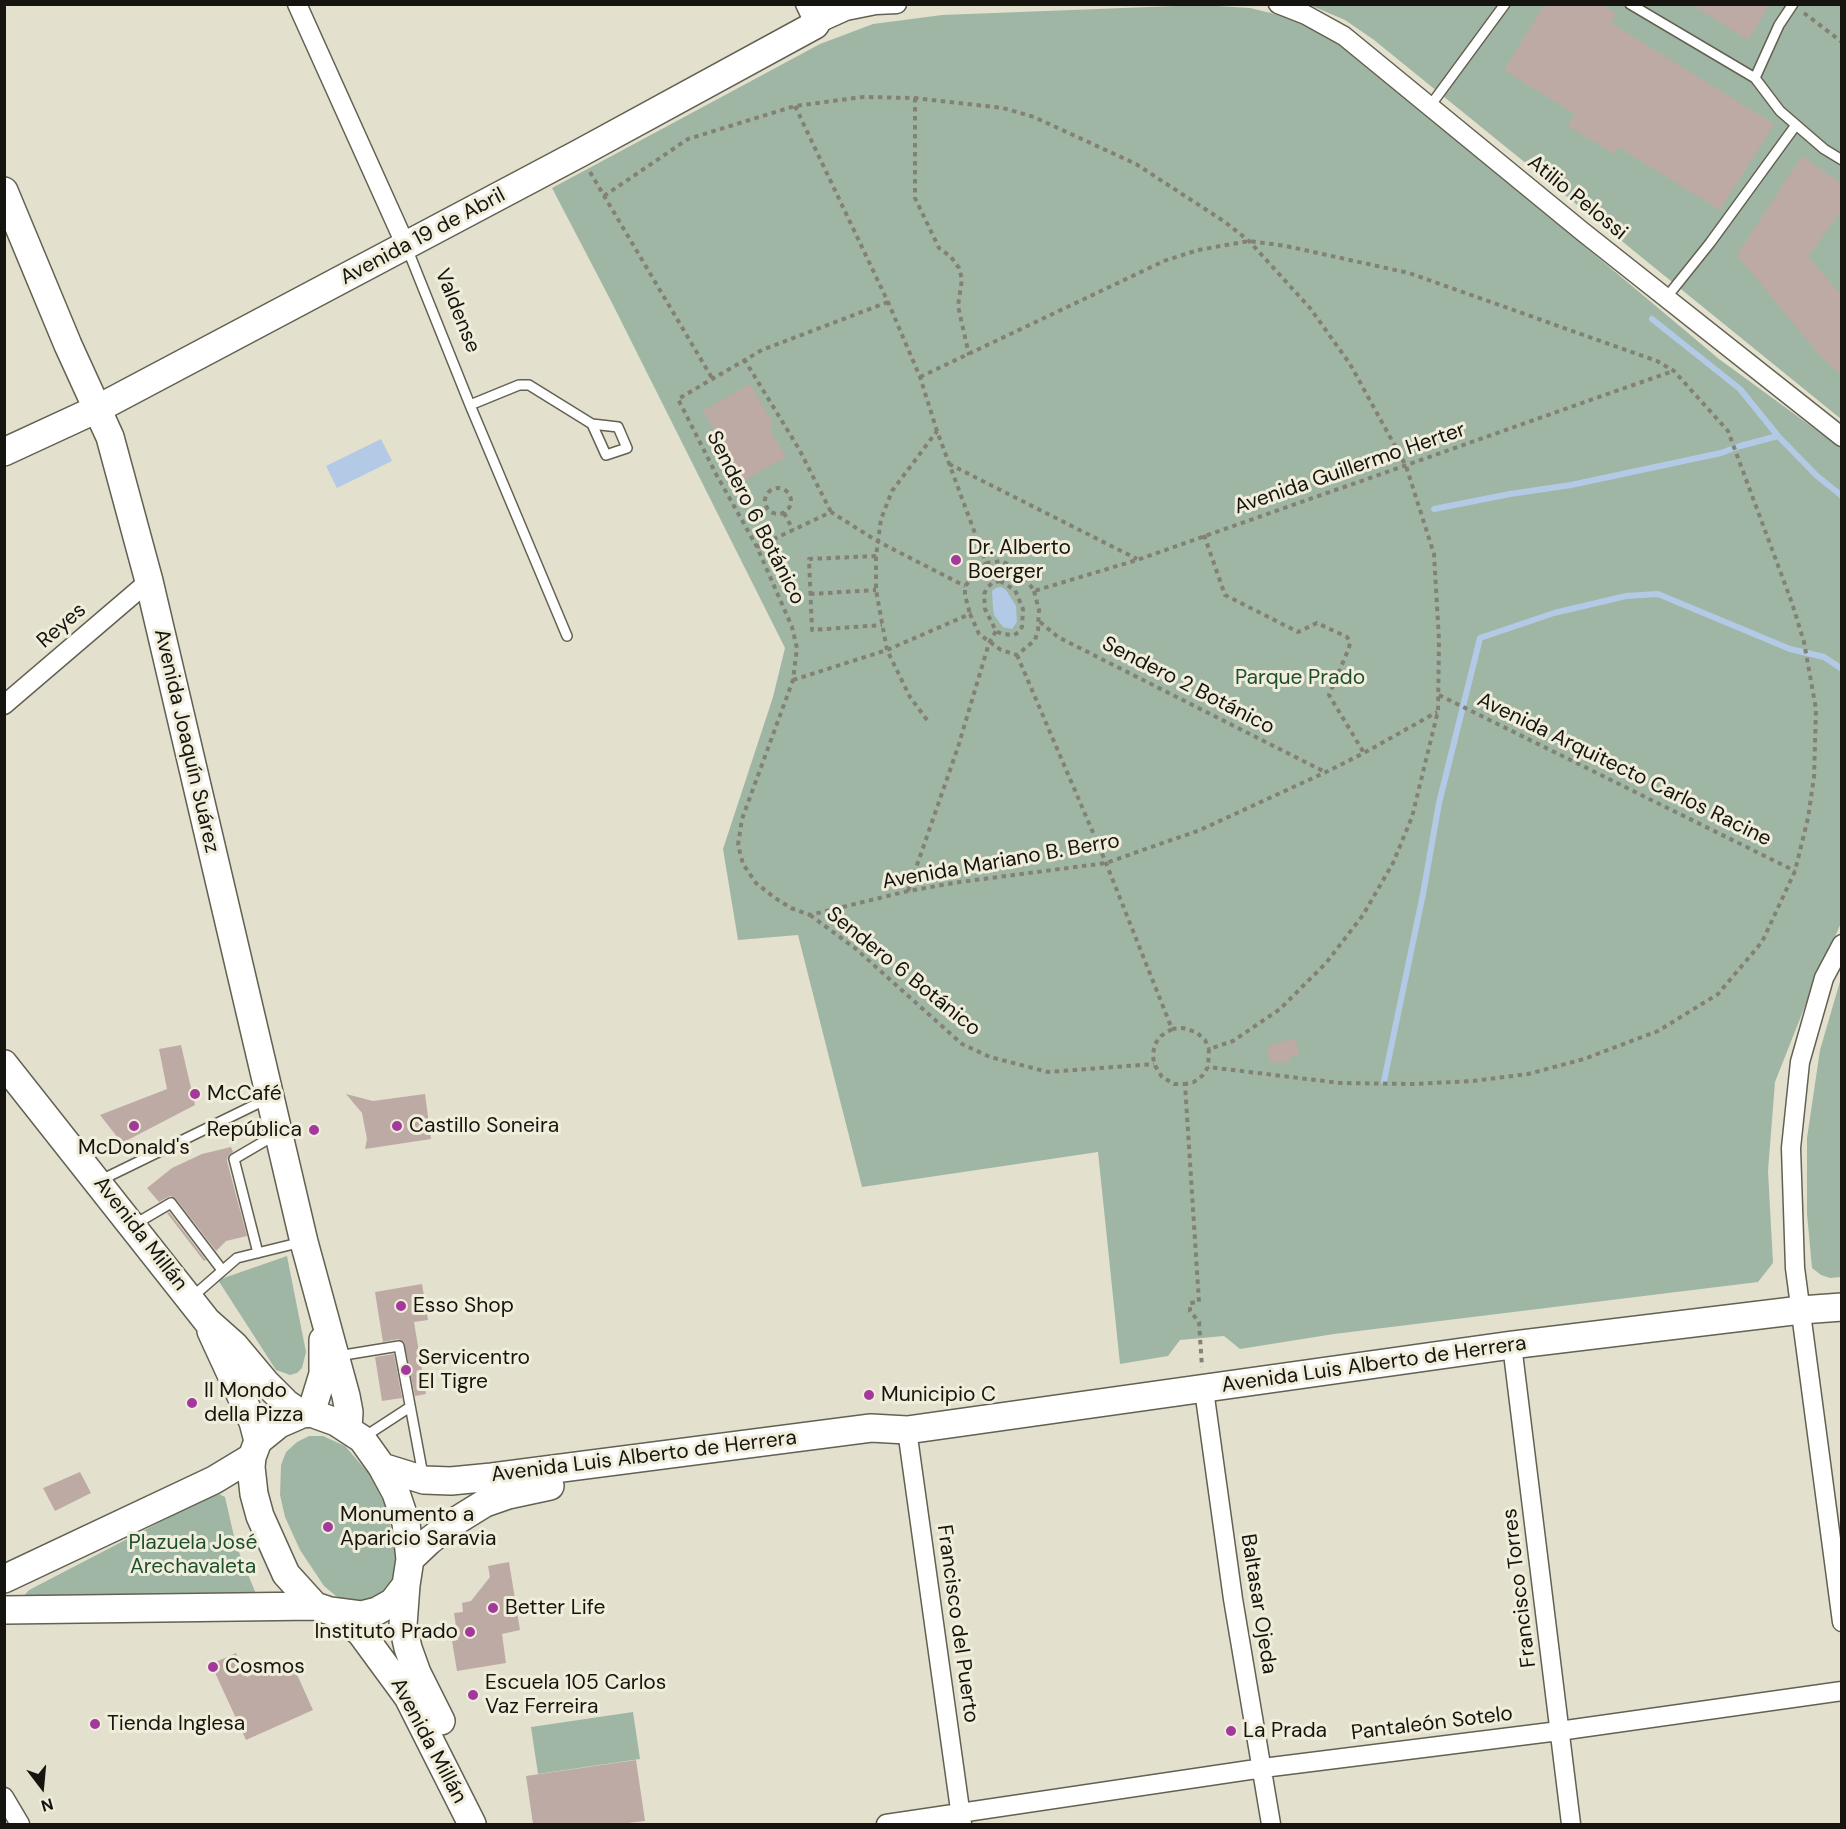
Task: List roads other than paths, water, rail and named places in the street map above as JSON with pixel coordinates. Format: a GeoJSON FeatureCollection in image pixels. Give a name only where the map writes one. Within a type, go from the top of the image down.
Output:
{"type":"FeatureCollection","features":[{"type":"Feature","properties":{"kind":"street","name":"Valdense"},"geometry":{"type":"LineString","coordinates":[[297,4],[406,246]]}},
{"type":"Feature","properties":{"kind":"street"},"geometry":{"type":"LineString","coordinates":[[816,11],[846,12],[876,5],[897,4]]}},
{"type":"Feature","properties":{"kind":"street","name":"Atilio Pelossi"},"geometry":{"type":"LineString","coordinates":[[1278,4],[1306,15],[1344,36],[1582,232],[1842,437]]}},
{"type":"Feature","properties":{"kind":"street","name":"Avenida 19 de Abril"},"geometry":{"type":"LineString","coordinates":[[4,452],[98,409],[406,246],[816,11]]}},
{"type":"Feature","properties":{"kind":"street","name":"Avenida Joaquín Suárez"},"geometry":{"type":"LineString","coordinates":[[4,191],[68,345],[110,438],[149,581],[304,1242],[355,1434]]}},
{"type":"Feature","properties":{"kind":"street","name":"Reyes"},"geometry":{"type":"LineString","coordinates":[[4,705],[149,581]]}},
{"type":"Feature","properties":{"kind":"street"},"geometry":{"type":"LineString","coordinates":[[1842,944],[1824,978],[1800,1062],[1791,1148],[1795,1268],[1842,1622]]}},
{"type":"Feature","properties":{"kind":"street","name":"Avenida Millán"},"geometry":{"type":"LineString","coordinates":[[4,1064],[207,1321],[234,1345],[265,1383],[306,1414]]}},
{"type":"Feature","properties":{"kind":"street","name":"Avenida Joaquín Suárez"},"geometry":{"type":"LineString","coordinates":[[306,1414],[323,1374],[321,1306]]}},
{"type":"Feature","properties":{"kind":"street","name":"Avenida Luis Alberto de Herrera"},"geometry":{"type":"LineString","coordinates":[[408,1572],[429,1540],[451,1524],[485,1503],[536,1488],[874,1443],[907,1431],[1512,1345],[1842,1307]]}},
{"type":"Feature","properties":{"kind":"street","name":"Avenida Millán"},"geometry":{"type":"LineString","coordinates":[[207,1321],[219,1353],[253,1422],[255,1449]]}},
{"type":"Feature","properties":{"kind":"street","name":"Francisco Torres"},"geometry":{"type":"LineString","coordinates":[[1512,1345],[1571,1824]]}},
{"type":"Feature","properties":{"kind":"street","name":"Baltasar Ojeda"},"geometry":{"type":"LineString","coordinates":[[1204,1390],[1233,1599],[1271,1824]]}},
{"type":"Feature","properties":{"kind":"street"},"geometry":{"type":"LineString","coordinates":[[4,1579],[214,1480],[255,1449],[279,1424],[306,1414],[336,1422],[355,1434],[382,1467],[396,1493],[406,1523],[408,1572],[393,1602],[377,1611],[361,1615],[322,1608],[10,1610],[19,1592],[79,1558],[116,1527]]}},
{"type":"Feature","properties":{"kind":"street","name":"Avenida Luis Alberto de Herrera"},"geometry":{"type":"LineString","coordinates":[[382,1467],[424,1480],[451,1482],[871,1428],[907,1431]]}},
{"type":"Feature","properties":{"kind":"street","name":"Francisco del Puerto"},"geometry":{"type":"LineString","coordinates":[[907,1431],[961,1819]]}},
{"type":"Feature","properties":{"kind":"street"},"geometry":{"type":"LineString","coordinates":[[255,1449],[251,1467],[254,1494],[273,1548],[286,1574],[322,1608]]}},
{"type":"Feature","properties":{"kind":"street","name":"Avenida Millán"},"geometry":{"type":"LineString","coordinates":[[408,1572],[403,1625],[408,1648],[417,1673],[492,1824]]}},
{"type":"Feature","properties":{"kind":"street","name":"Avenida Millán"},"geometry":{"type":"LineString","coordinates":[[322,1608],[347,1621],[361,1633],[408,1697],[472,1824]]}},
{"type":"Feature","properties":{"kind":"street","name":"Pantaleón Sotelo"},"geometry":{"type":"LineString","coordinates":[[886,1824],[961,1819],[1263,1768],[1559,1731],[1842,1691]]}},
{"type":"Feature","properties":{"kind":"street"},"geometry":{"type":"LineString","coordinates":[[4,1797],[20,1824]]}},
{"type":"Feature","properties":{"kind":"lane"},"geometry":{"type":"LineString","coordinates":[[1430,106],[1505,4]]}},
{"type":"Feature","properties":{"kind":"lane"},"geometry":{"type":"LineString","coordinates":[[1630,4],[1755,78],[1780,111],[1824,149],[1842,160]]}},
{"type":"Feature","properties":{"kind":"lane"},"geometry":{"type":"LineString","coordinates":[[1755,78],[1779,25],[1793,5]]}},
{"type":"Feature","properties":{"kind":"lane"},"geometry":{"type":"LineString","coordinates":[[1666,298],[1710,243],[1796,125]]}},
{"type":"Feature","properties":{"kind":"lane","name":"Valdense"},"geometry":{"type":"LineString","coordinates":[[406,246],[567,636]]}},
{"type":"Feature","properties":{"kind":"lane"},"geometry":{"type":"LineString","coordinates":[[470,405],[519,385],[529,385],[592,424]]}},
{"type":"Feature","properties":{"kind":"lane"},"geometry":{"type":"LineString","coordinates":[[98,1181],[270,1098]]}},
{"type":"Feature","properties":{"kind":"lane"},"geometry":{"type":"LineString","coordinates":[[258,1253],[234,1159],[278,1134]]}},
{"type":"Feature","properties":{"kind":"lane"},"geometry":{"type":"LineString","coordinates":[[132,1225],[171,1203],[222,1270]]}},
{"type":"Feature","properties":{"kind":"lane"},"geometry":{"type":"LineString","coordinates":[[190,1299],[237,1258],[304,1242]]}},
{"type":"Feature","properties":{"kind":"lane"},"geometry":{"type":"LineString","coordinates":[[336,1357],[399,1346],[424,1480]]}},
{"type":"Feature","properties":{"kind":"lane"},"geometry":{"type":"LineString","coordinates":[[355,1434],[410,1407]]}},
{"type":"Feature","properties":{"kind":"water"},"geometry":{"type":"Polygon","coordinates":[[[381,439],[392,461],[337,488],[326,466],[381,439]]]}},
{"type":"Feature","properties":{"kind":"water"},"geometry":{"type":"Polygon","coordinates":[[[1001,587],[1006,590],[1016,606],[1017,622],[1012,629],[1003,627],[994,615],[992,591],[1001,587]]]}},
{"type":"Feature","properties":{"kind":"waterway"},"geometry":{"type":"LineString","coordinates":[[1652,319],[1740,389],[1778,436],[1817,476],[1842,496]]}},
{"type":"Feature","properties":{"kind":"waterway"},"geometry":{"type":"LineString","coordinates":[[1434,509],[1571,485],[1721,453],[1778,436]]}},
{"type":"Feature","properties":{"kind":"waterway"},"geometry":{"type":"LineString","coordinates":[[1384,1081],[1423,894],[1439,803],[1480,638],[1554,613],[1626,596],[1658,594],[1790,649],[1824,657],[1842,669]]}},
{"type":"Feature","properties":{"kind":"place","name":"Dr. Alberto Boerger"},"geometry":{"type":"Point","coordinates":[956,560]}},
{"type":"Feature","properties":{"kind":"place","name":"McCafé"},"geometry":{"type":"Point","coordinates":[195,1094]}},
{"type":"Feature","properties":{"kind":"place","name":"McDonald's"},"geometry":{"type":"Point","coordinates":[134,1126]}},
{"type":"Feature","properties":{"kind":"place","name":"Castillo Soneira"},"geometry":{"type":"Point","coordinates":[397,1126]}},
{"type":"Feature","properties":{"kind":"place","name":"República"},"geometry":{"type":"Point","coordinates":[314,1130]}},
{"type":"Feature","properties":{"kind":"place","name":"Esso Shop"},"geometry":{"type":"Point","coordinates":[401,1306]}},
{"type":"Feature","properties":{"kind":"place","name":"Servicentro El Tigre"},"geometry":{"type":"Point","coordinates":[406,1370]}},
{"type":"Feature","properties":{"kind":"place","name":"Municipio C"},"geometry":{"type":"Point","coordinates":[869,1395]}},
{"type":"Feature","properties":{"kind":"place","name":"Il Mondo della Pizza"},"geometry":{"type":"Point","coordinates":[192,1403]}},
{"type":"Feature","properties":{"kind":"place","name":"Monumento a Aparicio Saravia"},"geometry":{"type":"Point","coordinates":[328,1527]}},
{"type":"Feature","properties":{"kind":"place","name":"Better Life"},"geometry":{"type":"Point","coordinates":[493,1608]}},
{"type":"Feature","properties":{"kind":"place","name":"Instituto Prado"},"geometry":{"type":"Point","coordinates":[470,1632]}},
{"type":"Feature","properties":{"kind":"place","name":"Cosmos"},"geometry":{"type":"Point","coordinates":[213,1667]}},
{"type":"Feature","properties":{"kind":"place","name":"Escuela 105 Carlos Vaz Ferreira"},"geometry":{"type":"Point","coordinates":[473,1695]}},
{"type":"Feature","properties":{"kind":"place","name":"Tienda Inglesa"},"geometry":{"type":"Point","coordinates":[95,1724]}},
{"type":"Feature","properties":{"kind":"place","name":"La Prada"},"geometry":{"type":"Point","coordinates":[1231,1731]}},
{"type":"Feature","properties":{"kind":"park label","name":"Parque Prado"},"geometry":{"type":"Point","coordinates":[1300,678]}},
{"type":"Feature","properties":{"kind":"park label","name":"Plazuela José Arechavaleta"},"geometry":{"type":"Point","coordinates":[193,1555]}}]}
